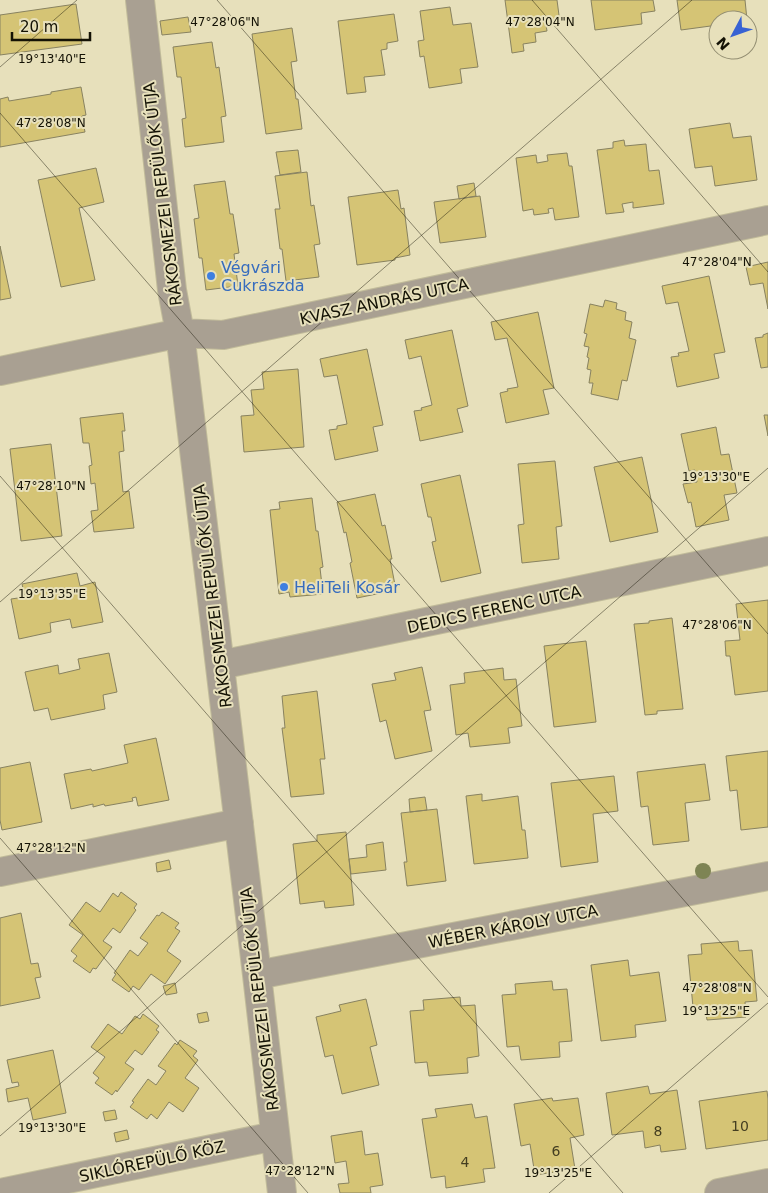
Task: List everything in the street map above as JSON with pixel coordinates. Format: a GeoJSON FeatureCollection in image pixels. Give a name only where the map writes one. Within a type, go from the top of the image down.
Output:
{"type":"FeatureCollection","features":[{"type":"Feature","properties":{"kind":"street","name":"RÁKOSMEZEI REPÜLŐK ÚTJA"},"geometry":{"type":"LineString","coordinates":[[140,0],[172,290],[180,333],[282,1193]]}},
{"type":"Feature","properties":{"kind":"street","name":"KVASZ ANDRÁS UTCA"},"geometry":{"type":"LineString","coordinates":[[0,371],[180,333],[223,335],[768,220]]}},
{"type":"Feature","properties":{"kind":"street","name":"DEDICS FERENC UTCA"},"geometry":{"type":"LineString","coordinates":[[220,665],[768,551]]}},
{"type":"Feature","properties":{"kind":"street"},"geometry":{"type":"LineString","coordinates":[[0,872],[239,823]]}},
{"type":"Feature","properties":{"kind":"street","name":"WÉBER KÁROLY UTCA"},"geometry":{"type":"LineString","coordinates":[[257,975],[768,876]]}},
{"type":"Feature","properties":{"kind":"street","name":"SIKLÓREPÜLŐ KÖZ"},"geometry":{"type":"LineString","coordinates":[[0,1193],[275,1136]]}},
{"type":"Feature","properties":{"kind":"street"},"geometry":{"type":"LineString","coordinates":[[719,1193],[768,1183]]}},
{"type":"Feature","properties":{"kind":"building"},"geometry":{"type":"Polygon","coordinates":[[[505,0],[557,0],[560,23],[546,25],[547,31],[535,33],[536,42],[523,44],[524,51],[512,53],[505,0]]]}},
{"type":"Feature","properties":{"kind":"building"},"geometry":{"type":"Polygon","coordinates":[[[591,0],[653,0],[655,11],[641,13],[642,24],[595,30],[591,0]]]}},
{"type":"Feature","properties":{"kind":"building"},"geometry":{"type":"Polygon","coordinates":[[[677,0],[745,0],[746,10],[708,10],[708,26],[681,30],[677,0]]]}},
{"type":"Feature","properties":{"kind":"building"},"geometry":{"type":"Polygon","coordinates":[[[76,4],[82,44],[0,55],[0,15],[76,4]]]}},
{"type":"Feature","properties":{"kind":"building"},"geometry":{"type":"Polygon","coordinates":[[[450,7],[453,25],[471,23],[478,67],[460,69],[462,83],[429,88],[424,56],[420,57],[418,41],[424,40],[420,11],[450,7]]]}},
{"type":"Feature","properties":{"kind":"building"},"geometry":{"type":"Polygon","coordinates":[[[394,14],[398,41],[387,43],[387,49],[381,50],[385,75],[364,77],[366,92],[347,94],[338,21],[394,14]]]}},
{"type":"Feature","properties":{"kind":"building"},"geometry":{"type":"Polygon","coordinates":[[[188,17],[191,32],[162,35],[160,21],[188,17]]]}},
{"type":"Feature","properties":{"kind":"building"},"geometry":{"type":"Polygon","coordinates":[[[292,28],[297,61],[291,62],[302,129],[266,134],[252,34],[292,28]]]}},
{"type":"Feature","properties":{"kind":"building"},"geometry":{"type":"Polygon","coordinates":[[[212,42],[216,68],[219,67],[226,116],[221,117],[224,142],[185,147],[182,119],[186,118],[181,77],[177,77],[173,47],[212,42]]]}},
{"type":"Feature","properties":{"kind":"building"},"geometry":{"type":"Polygon","coordinates":[[[81,87],[86,115],[82,116],[85,132],[0,147],[0,99],[8,97],[9,101],[81,87]]]}},
{"type":"Feature","properties":{"kind":"building"},"geometry":{"type":"Polygon","coordinates":[[[730,123],[733,138],[751,136],[757,180],[715,186],[712,166],[695,168],[689,129],[730,123]]]}},
{"type":"Feature","properties":{"kind":"building"},"geometry":{"type":"Polygon","coordinates":[[[624,140],[625,146],[646,144],[649,171],[659,170],[664,204],[633,208],[633,202],[622,204],[624,212],[606,214],[597,150],[613,148],[613,142],[624,140]]]}},
{"type":"Feature","properties":{"kind":"building"},"geometry":{"type":"Polygon","coordinates":[[[298,150],[301,172],[280,175],[276,152],[298,150]]]}},
{"type":"Feature","properties":{"kind":"building"},"geometry":{"type":"Polygon","coordinates":[[[567,153],[569,166],[572,166],[579,217],[555,220],[553,208],[548,209],[549,213],[534,215],[533,209],[523,211],[516,158],[536,155],[537,163],[548,161],[547,155],[567,153]]]}},
{"type":"Feature","properties":{"kind":"building"},"geometry":{"type":"Polygon","coordinates":[[[96,168],[104,202],[79,208],[95,280],[61,287],[38,180],[96,168]]]}},
{"type":"Feature","properties":{"kind":"building"},"geometry":{"type":"Polygon","coordinates":[[[307,172],[311,206],[314,205],[320,244],[314,245],[319,277],[286,281],[275,209],[280,209],[275,176],[307,172]]]}},
{"type":"Feature","properties":{"kind":"building"},"geometry":{"type":"Polygon","coordinates":[[[225,181],[230,214],[233,214],[239,253],[234,254],[238,286],[206,290],[202,258],[199,258],[194,219],[199,218],[194,185],[225,181]]]}},
{"type":"Feature","properties":{"kind":"building"},"geometry":{"type":"Polygon","coordinates":[[[474,183],[476,196],[459,199],[457,186],[474,183]]]}},
{"type":"Feature","properties":{"kind":"building"},"geometry":{"type":"Polygon","coordinates":[[[398,190],[401,209],[404,208],[410,255],[395,258],[395,260],[357,265],[348,197],[398,190]]]}},
{"type":"Feature","properties":{"kind":"building"},"geometry":{"type":"Polygon","coordinates":[[[480,196],[486,237],[440,243],[434,202],[480,196]]]}},
{"type":"Feature","properties":{"kind":"building"},"geometry":{"type":"Polygon","coordinates":[[[0,246],[11,298],[0,300],[0,246]]]}},
{"type":"Feature","properties":{"kind":"building"},"geometry":{"type":"Polygon","coordinates":[[[768,262],[768,309],[763,283],[750,285],[746,267],[768,262]]]}},
{"type":"Feature","properties":{"kind":"building"},"geometry":{"type":"Polygon","coordinates":[[[709,276],[725,352],[714,354],[719,378],[677,387],[671,357],[679,356],[678,353],[689,351],[678,302],[666,304],[662,286],[709,276]]]}},
{"type":"Feature","properties":{"kind":"building"},"geometry":{"type":"Polygon","coordinates":[[[605,300],[617,303],[616,309],[626,312],[625,320],[632,322],[629,338],[636,340],[627,381],[622,380],[618,400],[591,394],[593,383],[589,383],[591,370],[587,369],[589,347],[584,346],[587,334],[584,333],[590,304],[603,307],[605,300]]]}},
{"type":"Feature","properties":{"kind":"building"},"geometry":{"type":"Polygon","coordinates":[[[538,312],[554,388],[543,390],[549,414],[506,423],[500,393],[508,391],[507,389],[518,387],[507,338],[495,340],[491,322],[538,312]]]}},
{"type":"Feature","properties":{"kind":"building"},"geometry":{"type":"Polygon","coordinates":[[[452,330],[468,406],[457,409],[463,432],[420,441],[414,411],[422,410],[421,408],[432,405],[421,356],[409,359],[405,340],[452,330]]]}},
{"type":"Feature","properties":{"kind":"building"},"geometry":{"type":"Polygon","coordinates":[[[768,333],[768,367],[761,368],[755,338],[763,337],[763,335],[768,333]]]}},
{"type":"Feature","properties":{"kind":"building"},"geometry":{"type":"Polygon","coordinates":[[[367,349],[383,425],[373,427],[378,451],[335,460],[329,430],[337,429],[337,426],[347,424],[337,375],[324,377],[320,359],[367,349]]]}},
{"type":"Feature","properties":{"kind":"building"},"geometry":{"type":"Polygon","coordinates":[[[298,369],[304,447],[244,452],[241,416],[254,415],[251,390],[264,389],[262,372],[298,369]]]}},
{"type":"Feature","properties":{"kind":"building"},"geometry":{"type":"Polygon","coordinates":[[[123,413],[125,431],[122,431],[124,451],[119,452],[123,492],[129,491],[134,528],[94,532],[91,511],[98,510],[95,483],[91,484],[89,466],[92,465],[89,443],[83,443],[80,418],[123,413]]]}},
{"type":"Feature","properties":{"kind":"building"},"geometry":{"type":"Polygon","coordinates":[[[764,415],[768,415],[768,436],[764,415]]]}},
{"type":"Feature","properties":{"kind":"building"},"geometry":{"type":"Polygon","coordinates":[[[716,427],[721,455],[729,454],[737,493],[724,495],[729,520],[696,527],[691,502],[688,503],[683,484],[697,482],[695,470],[689,471],[681,434],[716,427]]]}},
{"type":"Feature","properties":{"kind":"building"},"geometry":{"type":"Polygon","coordinates":[[[51,444],[62,536],[21,541],[10,449],[51,444]]]}},
{"type":"Feature","properties":{"kind":"building"},"geometry":{"type":"Polygon","coordinates":[[[642,457],[658,532],[610,542],[594,467],[642,457]]]}},
{"type":"Feature","properties":{"kind":"building"},"geometry":{"type":"Polygon","coordinates":[[[555,461],[562,526],[556,527],[559,559],[522,563],[518,525],[524,524],[518,464],[555,461]]]}},
{"type":"Feature","properties":{"kind":"building"},"geometry":{"type":"Polygon","coordinates":[[[460,475],[481,573],[441,582],[432,542],[436,541],[431,517],[428,517],[421,484],[460,475]]]}},
{"type":"Feature","properties":{"kind":"building"},"geometry":{"type":"Polygon","coordinates":[[[375,494],[382,526],[385,525],[396,590],[357,598],[346,532],[344,533],[337,502],[375,494]]]}},
{"type":"Feature","properties":{"kind":"building"},"geometry":{"type":"Polygon","coordinates":[[[312,498],[323,567],[320,568],[323,594],[290,597],[289,592],[279,594],[270,510],[280,509],[279,502],[312,498]]]}},
{"type":"Feature","properties":{"kind":"building"},"geometry":{"type":"Polygon","coordinates":[[[77,573],[80,586],[95,582],[103,622],[72,628],[70,619],[50,623],[51,632],[19,639],[11,599],[25,597],[22,584],[77,573]]]}},
{"type":"Feature","properties":{"kind":"building"},"geometry":{"type":"Polygon","coordinates":[[[768,600],[768,691],[735,695],[730,656],[726,656],[725,641],[740,640],[736,604],[768,600]]]}},
{"type":"Feature","properties":{"kind":"building"},"geometry":{"type":"Polygon","coordinates":[[[672,618],[683,709],[657,711],[657,714],[645,715],[634,624],[672,618]]]}},
{"type":"Feature","properties":{"kind":"building"},"geometry":{"type":"Polygon","coordinates":[[[586,641],[596,722],[554,727],[544,646],[586,641]]]}},
{"type":"Feature","properties":{"kind":"building"},"geometry":{"type":"Polygon","coordinates":[[[109,653],[117,692],[103,695],[105,709],[51,720],[48,708],[34,711],[25,672],[58,665],[59,674],[80,669],[78,659],[109,653]]]}},
{"type":"Feature","properties":{"kind":"building"},"geometry":{"type":"Polygon","coordinates":[[[422,667],[431,710],[424,711],[432,751],[395,759],[386,720],[380,722],[372,684],[396,680],[394,673],[422,667]]]}},
{"type":"Feature","properties":{"kind":"building"},"geometry":{"type":"Polygon","coordinates":[[[503,668],[504,680],[516,679],[522,726],[508,728],[510,743],[470,747],[468,733],[456,735],[450,685],[465,683],[464,673],[503,668]]]}},
{"type":"Feature","properties":{"kind":"building"},"geometry":{"type":"Polygon","coordinates":[[[317,691],[325,759],[320,759],[324,794],[291,797],[282,728],[285,728],[282,696],[317,691]]]}},
{"type":"Feature","properties":{"kind":"building"},"geometry":{"type":"Polygon","coordinates":[[[156,738],[169,800],[138,806],[136,797],[132,798],[133,801],[93,807],[93,804],[71,809],[64,774],[91,769],[92,771],[128,763],[124,745],[156,738]]]}},
{"type":"Feature","properties":{"kind":"building"},"geometry":{"type":"Polygon","coordinates":[[[768,751],[768,827],[741,830],[737,790],[730,791],[726,756],[768,751]]]}},
{"type":"Feature","properties":{"kind":"building"},"geometry":{"type":"Polygon","coordinates":[[[30,762],[42,822],[2,830],[0,820],[0,768],[30,762]]]}},
{"type":"Feature","properties":{"kind":"building"},"geometry":{"type":"Polygon","coordinates":[[[705,764],[710,800],[685,803],[689,841],[653,845],[648,806],[641,807],[637,772],[705,764]]]}},
{"type":"Feature","properties":{"kind":"building"},"geometry":{"type":"Polygon","coordinates":[[[614,776],[618,811],[593,814],[598,862],[561,867],[551,783],[614,776]]]}},
{"type":"Feature","properties":{"kind":"building"},"geometry":{"type":"Polygon","coordinates":[[[482,794],[482,801],[518,796],[528,858],[474,864],[466,796],[482,794]]]}},
{"type":"Feature","properties":{"kind":"building"},"geometry":{"type":"Polygon","coordinates":[[[425,797],[427,810],[410,812],[409,799],[425,797]]]}},
{"type":"Feature","properties":{"kind":"building"},"geometry":{"type":"Polygon","coordinates":[[[437,809],[446,881],[407,886],[404,862],[407,862],[401,813],[437,809]]]}},
{"type":"Feature","properties":{"kind":"building"},"geometry":{"type":"Polygon","coordinates":[[[346,832],[354,905],[325,908],[324,901],[300,904],[293,844],[317,841],[317,835],[346,832]]]}},
{"type":"Feature","properties":{"kind":"building"},"geometry":{"type":"Polygon","coordinates":[[[383,842],[386,870],[351,874],[349,859],[367,857],[366,845],[383,842]]]}},
{"type":"Feature","properties":{"kind":"building"},"geometry":{"type":"Polygon","coordinates":[[[169,860],[171,869],[157,872],[156,863],[169,860]]]}},
{"type":"Feature","properties":{"kind":"building"},"geometry":{"type":"Polygon","coordinates":[[[121,892],[137,904],[134,908],[136,910],[120,933],[113,928],[103,941],[112,947],[96,969],[93,968],[90,973],[73,961],[77,956],[71,951],[83,935],[69,925],[86,902],[100,912],[113,893],[118,897],[121,892]]]}},
{"type":"Feature","properties":{"kind":"building"},"geometry":{"type":"Polygon","coordinates":[[[162,912],[179,923],[175,928],[180,931],[167,951],[181,961],[165,984],[151,974],[139,990],[133,986],[129,992],[112,980],[116,974],[114,973],[130,950],[138,956],[148,943],[140,938],[157,915],[159,916],[162,912]]]}},
{"type":"Feature","properties":{"kind":"building"},"geometry":{"type":"Polygon","coordinates":[[[21,913],[31,964],[38,963],[41,977],[35,978],[40,998],[0,1006],[0,918],[21,913]]]}},
{"type":"Feature","properties":{"kind":"building"},"geometry":{"type":"Polygon","coordinates":[[[738,941],[739,951],[752,950],[757,1001],[745,1002],[746,1017],[707,1020],[705,1006],[693,1007],[688,955],[702,954],[701,944],[738,941]]]}},
{"type":"Feature","properties":{"kind":"building"},"geometry":{"type":"Polygon","coordinates":[[[628,960],[630,976],[659,972],[666,1021],[635,1025],[636,1037],[601,1041],[591,965],[628,960]]]}},
{"type":"Feature","properties":{"kind":"building"},"geometry":{"type":"Polygon","coordinates":[[[552,981],[553,990],[567,989],[572,1041],[559,1042],[560,1057],[521,1060],[519,1046],[507,1047],[502,995],[516,994],[515,984],[552,981]]]}},
{"type":"Feature","properties":{"kind":"building"},"geometry":{"type":"Polygon","coordinates":[[[175,983],[177,993],[166,995],[163,986],[175,983]]]}},
{"type":"Feature","properties":{"kind":"building"},"geometry":{"type":"Polygon","coordinates":[[[460,997],[461,1006],[475,1005],[479,1056],[467,1058],[468,1073],[429,1076],[427,1062],[415,1063],[410,1011],[424,1010],[423,1000],[460,997]]]}},
{"type":"Feature","properties":{"kind":"building"},"geometry":{"type":"Polygon","coordinates":[[[366,999],[377,1045],[370,1047],[379,1085],[342,1094],[333,1055],[325,1057],[316,1017],[341,1011],[339,1005],[366,999]]]}},
{"type":"Feature","properties":{"kind":"building"},"geometry":{"type":"Polygon","coordinates":[[[207,1012],[209,1021],[199,1023],[197,1014],[207,1012]]]}},
{"type":"Feature","properties":{"kind":"building"},"geometry":{"type":"Polygon","coordinates":[[[143,1014],[159,1026],[156,1030],[159,1032],[142,1055],[135,1050],[125,1063],[134,1069],[117,1092],[116,1090],[112,1095],[95,1083],[99,1078],[93,1073],[105,1057],[91,1047],[108,1024],[122,1034],[135,1016],[140,1019],[143,1014]]]}},
{"type":"Feature","properties":{"kind":"building"},"geometry":{"type":"Polygon","coordinates":[[[180,1040],[197,1051],[193,1056],[198,1060],[185,1078],[199,1088],[183,1112],[169,1102],[157,1119],[151,1114],[147,1119],[130,1107],[134,1102],[132,1101],[148,1079],[156,1085],[166,1071],[158,1066],[175,1043],[177,1045],[180,1040]]]}},
{"type":"Feature","properties":{"kind":"building"},"geometry":{"type":"Polygon","coordinates":[[[53,1050],[66,1113],[33,1120],[28,1098],[8,1102],[6,1089],[19,1086],[18,1082],[12,1083],[7,1060],[53,1050]]]}},
{"type":"Feature","properties":{"kind":"building"},"geometry":{"type":"Polygon","coordinates":[[[648,1086],[650,1094],[677,1090],[686,1149],[661,1152],[660,1145],[645,1148],[643,1131],[612,1135],[606,1093],[648,1086]]]}},
{"type":"Feature","properties":{"kind":"building"},"geometry":{"type":"Polygon","coordinates":[[[767,1091],[768,1140],[706,1149],[699,1101],[767,1091]]]}},
{"type":"Feature","properties":{"kind":"building"},"geometry":{"type":"Polygon","coordinates":[[[552,1098],[553,1101],[578,1098],[584,1135],[570,1138],[575,1169],[535,1175],[530,1144],[521,1146],[514,1104],[552,1098]]]}},
{"type":"Feature","properties":{"kind":"building"},"geometry":{"type":"Polygon","coordinates":[[[472,1104],[475,1118],[487,1116],[495,1168],[483,1169],[485,1182],[446,1188],[445,1176],[431,1178],[422,1119],[437,1117],[435,1109],[472,1104]]]}},
{"type":"Feature","properties":{"kind":"building"},"geometry":{"type":"Polygon","coordinates":[[[115,1110],[117,1119],[105,1121],[103,1112],[115,1110]]]}},
{"type":"Feature","properties":{"kind":"building"},"geometry":{"type":"Polygon","coordinates":[[[127,1130],[129,1139],[116,1142],[114,1133],[127,1130]]]}},
{"type":"Feature","properties":{"kind":"building"},"geometry":{"type":"Polygon","coordinates":[[[362,1131],[365,1155],[378,1153],[383,1185],[370,1187],[371,1193],[340,1193],[338,1184],[349,1183],[346,1161],[335,1163],[331,1136],[362,1131]]]}},
{"type":"Feature","properties":{"kind":"place","name":"Végvári Cukrászda"},"geometry":{"type":"Point","coordinates":[211,276]}},
{"type":"Feature","properties":{"kind":"place","name":"HeliTeli Kosár"},"geometry":{"type":"Point","coordinates":[284,587]}}]}
